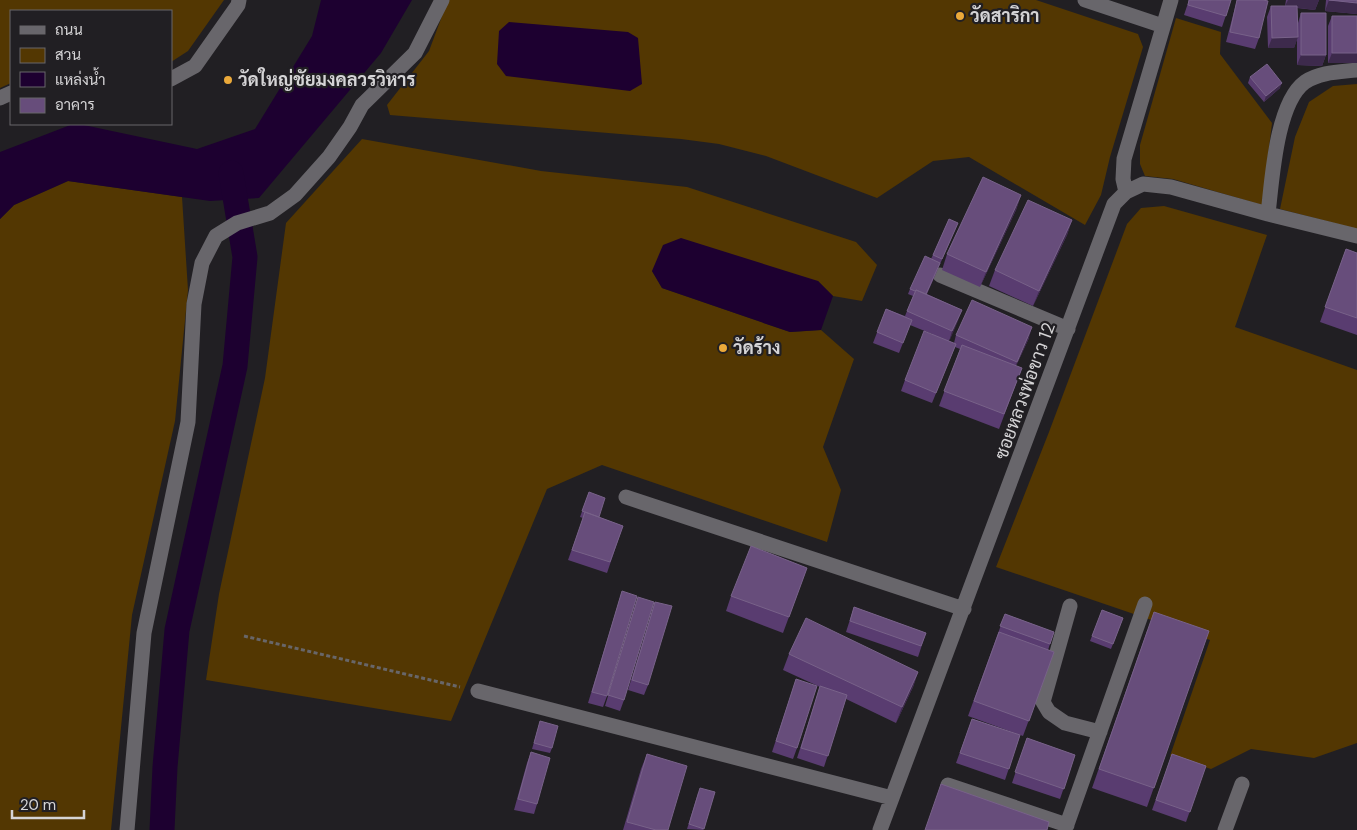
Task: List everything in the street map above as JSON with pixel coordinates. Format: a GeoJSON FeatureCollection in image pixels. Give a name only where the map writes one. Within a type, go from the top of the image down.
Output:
{"type":"FeatureCollection","features":[{"type":"Feature","properties":{"kind":"street"},"geometry":{"type":"LineString","coordinates":[[172,78],[195,66],[238,5],[239,0]]}},
{"type":"Feature","properties":{"kind":"street"},"geometry":{"type":"LineString","coordinates":[[127,830],[144,633],[188,422],[194,304],[202,263],[216,236],[237,222],[270,213],[295,195],[329,157],[362,105],[415,53],[442,0]]}},
{"type":"Feature","properties":{"kind":"street"},"geometry":{"type":"LineString","coordinates":[[1085,0],[1163,26]]}},
{"type":"Feature","properties":{"kind":"street"},"geometry":{"type":"LineString","coordinates":[[1171,0],[1124,159],[1122,179],[1126,192],[1143,184],[1171,187],[1357,236]]}},
{"type":"Feature","properties":{"kind":"street"},"geometry":{"type":"LineString","coordinates":[[1268,214],[1278,139],[1292,97],[1304,83],[1323,73],[1357,70]]}},
{"type":"Feature","properties":{"kind":"street","name":"ซอยหลวงพ่อขาว 12"},"geometry":{"type":"LineString","coordinates":[[880,830],[1114,204],[1126,192]]}},
{"type":"Feature","properties":{"kind":"street"},"geometry":{"type":"LineString","coordinates":[[940,275],[1068,329]]}},
{"type":"Feature","properties":{"kind":"street"},"geometry":{"type":"LineString","coordinates":[[626,497],[964,609]]}},
{"type":"Feature","properties":{"kind":"street"},"geometry":{"type":"LineString","coordinates":[[948,786],[1066,828],[1145,604]]}},
{"type":"Feature","properties":{"kind":"street"},"geometry":{"type":"LineString","coordinates":[[1070,606],[1043,702],[1049,712],[1065,723],[1100,732]]}},
{"type":"Feature","properties":{"kind":"street"},"geometry":{"type":"LineString","coordinates":[[478,691],[892,798]]}},
{"type":"Feature","properties":{"kind":"street"},"geometry":{"type":"LineString","coordinates":[[1225,830],[1242,784]]}},
{"type":"Feature","properties":{"kind":"path"},"geometry":{"type":"LineString","coordinates":[[244,636],[478,691]]}},
{"type":"Feature","properties":{"kind":"green space"},"geometry":{"type":"Polygon","coordinates":[[[0,0],[224,0],[188,51],[172,61],[172,10],[10,10],[10,83],[0,88],[0,0]]]}},
{"type":"Feature","properties":{"kind":"green space"},"geometry":{"type":"Polygon","coordinates":[[[448,0],[1036,0],[1138,34],[1143,47],[1110,157],[1101,195],[1085,225],[969,157],[933,161],[877,198],[766,156],[719,144],[681,139],[390,115],[387,105],[429,51],[448,0]]]}},
{"type":"Feature","properties":{"kind":"green space"},"geometry":{"type":"Polygon","coordinates":[[[1176,18],[1221,32],[1220,54],[1272,123],[1262,205],[1173,179],[1145,176],[1140,164],[1140,145],[1176,18]]]}},
{"type":"Feature","properties":{"kind":"green space"},"geometry":{"type":"Polygon","coordinates":[[[1357,84],[1357,229],[1280,209],[1295,137],[1309,102],[1333,86],[1357,84]]]}},
{"type":"Feature","properties":{"kind":"green space"},"geometry":{"type":"Polygon","coordinates":[[[362,139],[541,171],[687,187],[856,242],[877,265],[862,301],[833,296],[818,281],[652,271],[662,288],[790,332],[821,330],[854,359],[823,447],[841,490],[827,542],[602,465],[547,489],[451,721],[206,680],[219,594],[265,378],[286,223],[362,139]]]}},
{"type":"Feature","properties":{"kind":"green space"},"geometry":{"type":"Polygon","coordinates":[[[68,181],[182,197],[188,290],[175,421],[132,615],[111,830],[0,830],[0,219],[14,205],[68,181]]]}},
{"type":"Feature","properties":{"kind":"green space"},"geometry":{"type":"Polygon","coordinates":[[[1164,206],[1267,235],[1235,327],[1357,370],[1357,743],[1314,758],[1251,749],[1211,769],[1170,756],[1210,640],[996,567],[1127,224],[1141,208],[1164,206]]]}},
{"type":"Feature","properties":{"kind":"water"},"geometry":{"type":"Polygon","coordinates":[[[321,0],[412,0],[381,53],[259,198],[210,201],[68,181],[14,205],[0,219],[0,152],[70,125],[84,125],[197,149],[255,129],[312,36],[321,0]]]}},
{"type":"Feature","properties":{"kind":"water"},"geometry":{"type":"Polygon","coordinates":[[[509,22],[628,32],[638,38],[642,84],[630,91],[506,76],[497,64],[499,31],[509,22]]]}},
{"type":"Feature","properties":{"kind":"water"},"geometry":{"type":"Polygon","coordinates":[[[681,238],[818,281],[833,296],[821,330],[790,332],[662,288],[652,271],[663,245],[681,238]]]}},
{"type":"Feature","properties":{"kind":"building"},"geometry":{"type":"Polygon","coordinates":[[[1189,0],[1231,0],[1226,16],[1188,5],[1189,0]]]}},
{"type":"Feature","properties":{"kind":"building"},"geometry":{"type":"Polygon","coordinates":[[[1237,0],[1268,1],[1259,38],[1230,32],[1237,0]]]}},
{"type":"Feature","properties":{"kind":"building"},"geometry":{"type":"Polygon","coordinates":[[[1329,0],[1357,0],[1357,3],[1329,0]]]}},
{"type":"Feature","properties":{"kind":"building"},"geometry":{"type":"Polygon","coordinates":[[[1271,6],[1297,6],[1298,37],[1272,38],[1271,6]]]}},
{"type":"Feature","properties":{"kind":"building"},"geometry":{"type":"Polygon","coordinates":[[[1301,13],[1326,13],[1326,55],[1301,55],[1301,13]]]}},
{"type":"Feature","properties":{"kind":"building"},"geometry":{"type":"Polygon","coordinates":[[[1332,16],[1357,16],[1357,53],[1332,53],[1332,16]]]}},
{"type":"Feature","properties":{"kind":"building"},"geometry":{"type":"Polygon","coordinates":[[[1267,64],[1282,83],[1266,96],[1250,77],[1267,64]]]}},
{"type":"Feature","properties":{"kind":"building"},"geometry":{"type":"Polygon","coordinates":[[[983,177],[1021,195],[986,272],[947,254],[983,177]]]}},
{"type":"Feature","properties":{"kind":"building"},"geometry":{"type":"Polygon","coordinates":[[[1028,200],[1072,220],[1039,291],[995,270],[1028,200]]]}},
{"type":"Feature","properties":{"kind":"building"},"geometry":{"type":"Polygon","coordinates":[[[949,219],[958,223],[942,259],[933,255],[949,219]]]}},
{"type":"Feature","properties":{"kind":"building"},"geometry":{"type":"Polygon","coordinates":[[[1346,249],[1357,253],[1357,318],[1325,307],[1346,249]]]}},
{"type":"Feature","properties":{"kind":"building"},"geometry":{"type":"Polygon","coordinates":[[[925,256],[940,263],[926,294],[910,289],[925,256]]]}},
{"type":"Feature","properties":{"kind":"building"},"geometry":{"type":"Polygon","coordinates":[[[916,290],[962,310],[952,331],[907,311],[916,290]]]}},
{"type":"Feature","properties":{"kind":"building"},"geometry":{"type":"Polygon","coordinates":[[[972,300],[1032,327],[1017,362],[956,335],[972,300]]]}},
{"type":"Feature","properties":{"kind":"building"},"geometry":{"type":"Polygon","coordinates":[[[886,309],[912,320],[903,343],[877,332],[886,309]]]}},
{"type":"Feature","properties":{"kind":"building"},"geometry":{"type":"Polygon","coordinates":[[[924,331],[956,344],[936,393],[905,380],[924,331]]]}},
{"type":"Feature","properties":{"kind":"building"},"geometry":{"type":"Polygon","coordinates":[[[962,345],[1022,368],[1004,414],[944,391],[962,345]]]}},
{"type":"Feature","properties":{"kind":"building"},"geometry":{"type":"Polygon","coordinates":[[[589,492],[605,498],[599,517],[582,511],[589,492]]]}},
{"type":"Feature","properties":{"kind":"building"},"geometry":{"type":"Polygon","coordinates":[[[585,512],[623,526],[610,562],[572,550],[585,512]]]}},
{"type":"Feature","properties":{"kind":"building"},"geometry":{"type":"Polygon","coordinates":[[[751,546],[807,568],[789,617],[731,596],[751,546]]]}},
{"type":"Feature","properties":{"kind":"building"},"geometry":{"type":"Polygon","coordinates":[[[622,591],[637,596],[607,696],[592,692],[622,591]]]}},
{"type":"Feature","properties":{"kind":"building"},"geometry":{"type":"Polygon","coordinates":[[[638,597],[654,602],[624,700],[608,695],[638,597]]]}},
{"type":"Feature","properties":{"kind":"building"},"geometry":{"type":"Polygon","coordinates":[[[655,602],[672,606],[648,685],[632,680],[655,602]]]}},
{"type":"Feature","properties":{"kind":"building"},"geometry":{"type":"Polygon","coordinates":[[[854,607],[926,633],[921,646],[850,621],[854,607]]]}},
{"type":"Feature","properties":{"kind":"building"},"geometry":{"type":"Polygon","coordinates":[[[1102,610],[1123,618],[1113,644],[1092,636],[1102,610]]]}},
{"type":"Feature","properties":{"kind":"building"},"geometry":{"type":"Polygon","coordinates":[[[1154,612],[1209,631],[1154,788],[1099,769],[1154,612]]]}},
{"type":"Feature","properties":{"kind":"building"},"geometry":{"type":"Polygon","coordinates":[[[1005,614],[1054,632],[1050,644],[1000,626],[1005,614]]]}},
{"type":"Feature","properties":{"kind":"building"},"geometry":{"type":"Polygon","coordinates":[[[806,618],[918,672],[902,707],[789,654],[806,618]]]}},
{"type":"Feature","properties":{"kind":"building"},"geometry":{"type":"Polygon","coordinates":[[[999,632],[1054,652],[1029,721],[974,701],[999,632]]]}},
{"type":"Feature","properties":{"kind":"building"},"geometry":{"type":"Polygon","coordinates":[[[796,679],[817,686],[797,748],[776,741],[796,679]]]}},
{"type":"Feature","properties":{"kind":"building"},"geometry":{"type":"Polygon","coordinates":[[[820,686],[847,695],[828,756],[801,748],[820,686]]]}},
{"type":"Feature","properties":{"kind":"building"},"geometry":{"type":"Polygon","coordinates":[[[972,719],[1020,735],[1009,769],[960,753],[972,719]]]}},
{"type":"Feature","properties":{"kind":"building"},"geometry":{"type":"Polygon","coordinates":[[[540,721],[558,726],[552,748],[534,743],[540,721]]]}},
{"type":"Feature","properties":{"kind":"building"},"geometry":{"type":"Polygon","coordinates":[[[1027,738],[1075,755],[1064,789],[1015,772],[1027,738]]]}},
{"type":"Feature","properties":{"kind":"building"},"geometry":{"type":"Polygon","coordinates":[[[531,752],[550,758],[537,804],[518,799],[531,752]]]}},
{"type":"Feature","properties":{"kind":"building"},"geometry":{"type":"Polygon","coordinates":[[[647,754],[687,766],[668,830],[656,830],[627,822],[647,754]]]}},
{"type":"Feature","properties":{"kind":"building"},"geometry":{"type":"Polygon","coordinates":[[[1172,754],[1206,766],[1190,812],[1156,800],[1172,754]]]}},
{"type":"Feature","properties":{"kind":"building"},"geometry":{"type":"Polygon","coordinates":[[[941,784],[1049,822],[1047,830],[925,830],[941,784]]]}},
{"type":"Feature","properties":{"kind":"building"},"geometry":{"type":"Polygon","coordinates":[[[700,788],[715,792],[704,829],[689,824],[700,788]]]}},
{"type":"Feature","properties":{"kind":"waterway"},"geometry":{"type":"LineString","coordinates":[[162,830],[165,767],[177,630],[235,366],[245,257],[231,173]]}},
{"type":"Feature","properties":{"kind":"place","name":"วัดสาริกา"},"geometry":{"type":"Point","coordinates":[960,16]}},
{"type":"Feature","properties":{"kind":"place","name":"วัดใหญ่ชัยมงคลวรวิหาร"},"geometry":{"type":"Point","coordinates":[228,80]}},
{"type":"Feature","properties":{"kind":"place","name":"วัดร้าง"},"geometry":{"type":"Point","coordinates":[723,348]}}]}
